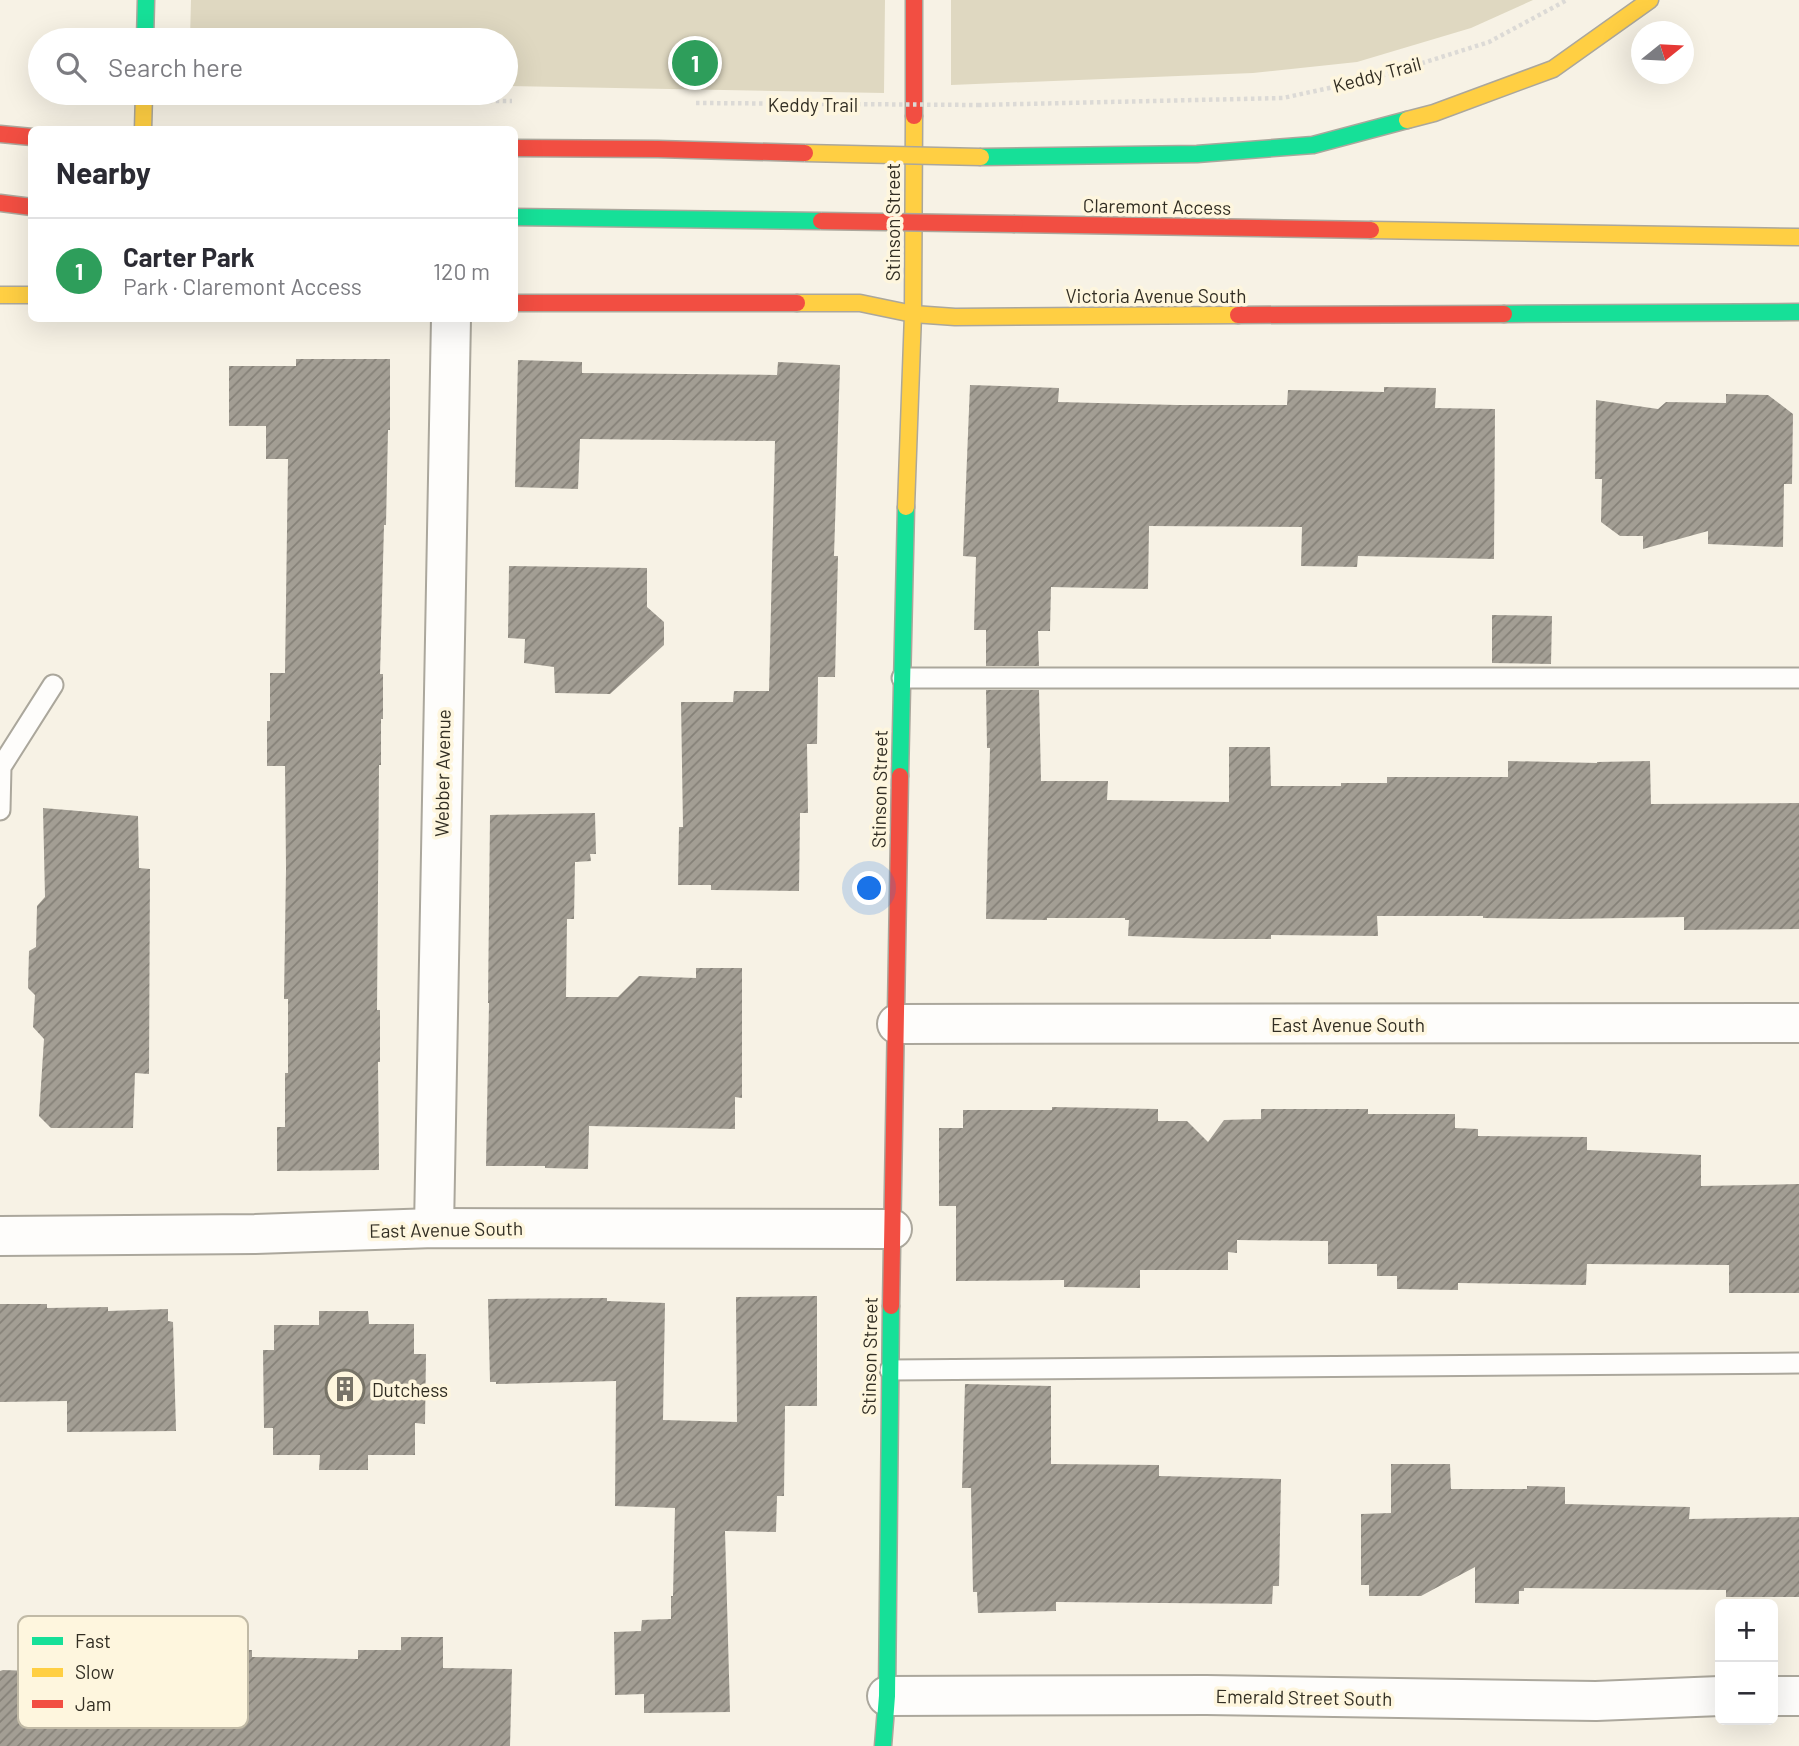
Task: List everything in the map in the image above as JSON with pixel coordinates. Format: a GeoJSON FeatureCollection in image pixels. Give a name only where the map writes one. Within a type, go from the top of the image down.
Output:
{"type":"FeatureCollection","features":[{"type":"Feature","properties":{"kind":"street"},"geometry":{"type":"LineString","coordinates":[[145,28],[146,0]]}},
{"type":"Feature","properties":{"kind":"street","name":"Stinson Street"},"geometry":{"type":"LineString","coordinates":[[883,1746],[887,1696],[902,678],[913,314],[914,0]]}},
{"type":"Feature","properties":{"kind":"street"},"geometry":{"type":"LineString","coordinates":[[518,148],[981,157],[1197,154],[1313,145],[1434,113],[1552,69],[1650,0]]}},
{"type":"Feature","properties":{"kind":"street"},"geometry":{"type":"LineString","coordinates":[[143,126],[144,105]]}},
{"type":"Feature","properties":{"kind":"street"},"geometry":{"type":"LineString","coordinates":[[0,134],[28,137]]}},
{"type":"Feature","properties":{"kind":"street"},"geometry":{"type":"LineString","coordinates":[[0,203],[28,206]]}},
{"type":"Feature","properties":{"kind":"street","name":"Claremont Access"},"geometry":{"type":"LineString","coordinates":[[518,217],[1799,237]]}},
{"type":"Feature","properties":{"kind":"street"},"geometry":{"type":"LineString","coordinates":[[0,295],[28,295]]}},
{"type":"Feature","properties":{"kind":"street","name":"Victoria Avenue South"},"geometry":{"type":"LineString","coordinates":[[518,303],[860,303],[913,314],[969,317],[1799,312]]}},
{"type":"Feature","properties":{"kind":"street","name":"Webber Avenue"},"geometry":{"type":"LineString","coordinates":[[434,1228],[451,322]]}},
{"type":"Feature","properties":{"kind":"street","name":"East Avenue South"},"geometry":{"type":"LineString","coordinates":[[897,1024],[1799,1023]]}},
{"type":"Feature","properties":{"kind":"street","name":"East Avenue South"},"geometry":{"type":"LineString","coordinates":[[0,1236],[255,1234],[434,1228],[892,1229]]}},
{"type":"Feature","properties":{"kind":"street","name":"Emerald Street South"},"geometry":{"type":"LineString","coordinates":[[887,1696],[1206,1695],[1596,1700],[1715,1696]]}},
{"type":"Feature","properties":{"kind":"street"},"geometry":{"type":"LineString","coordinates":[[1778,1696],[1799,1696]]}},
{"type":"Feature","properties":{"kind":"lane"},"geometry":{"type":"LineString","coordinates":[[902,678],[1799,678]]}},
{"type":"Feature","properties":{"kind":"lane"},"geometry":{"type":"LineString","coordinates":[[0,810],[1,767],[53,685]]}},
{"type":"Feature","properties":{"kind":"lane"},"geometry":{"type":"LineString","coordinates":[[890,1370],[1799,1363]]}},
{"type":"Feature","properties":{"kind":"path","name":"Keddy Trail"},"geometry":{"type":"LineString","coordinates":[[687,103],[978,105],[1283,98],[1375,78],[1489,42],[1567,0]]}},
{"type":"Feature","properties":{"kind":"shaded area"},"geometry":{"type":"Polygon","coordinates":[[[191,0],[885,0],[884,93],[518,86],[518,28],[190,28],[191,0]]]}},
{"type":"Feature","properties":{"kind":"shaded area"},"geometry":{"type":"Polygon","coordinates":[[[951,0],[1533,0],[1471,28],[1357,62],[1253,73],[951,85],[951,0]]]}},
{"type":"Feature","properties":{"kind":"building"},"geometry":{"type":"Polygon","coordinates":[[[296,359],[390,359],[390,430],[384,525],[380,674],[383,674],[383,719],[379,765],[379,1170],[277,1171],[277,1127],[285,1127],[285,1073],[288,1073],[288,999],[284,999],[285,766],[267,766],[267,721],[270,721],[270,673],[285,673],[288,459],[266,459],[266,426],[229,426],[229,366],[296,366],[296,359]]]}},
{"type":"Feature","properties":{"kind":"building"},"geometry":{"type":"Polygon","coordinates":[[[518,360],[582,362],[582,373],[777,375],[778,362],[840,365],[834,556],[838,556],[835,677],[818,677],[817,744],[807,744],[808,813],[800,813],[799,891],[711,890],[711,885],[678,885],[679,827],[683,827],[681,702],[733,702],[734,691],[769,691],[775,441],[580,439],[578,489],[515,487],[518,360]]]}},
{"type":"Feature","properties":{"kind":"building"},"geometry":{"type":"Polygon","coordinates":[[[970,385],[1059,388],[1058,402],[1177,405],[1287,405],[1288,390],[1384,392],[1384,387],[1436,388],[1435,408],[1495,409],[1494,559],[1358,556],[1357,567],[1301,566],[1302,527],[1149,526],[1148,589],[1051,587],[1050,631],[1038,631],[1039,666],[986,666],[986,630],[974,630],[976,557],[963,556],[970,385]]]}},
{"type":"Feature","properties":{"kind":"building"},"geometry":{"type":"Polygon","coordinates":[[[1726,394],[1768,395],[1793,414],[1792,484],[1784,484],[1783,547],[1708,544],[1708,531],[1643,549],[1643,536],[1620,536],[1601,522],[1602,479],[1595,479],[1596,400],[1658,409],[1666,402],[1726,403],[1726,394]]]}},
{"type":"Feature","properties":{"kind":"building"},"geometry":{"type":"Polygon","coordinates":[[[509,566],[647,568],[647,607],[664,622],[664,645],[610,694],[555,693],[554,667],[524,663],[525,639],[508,638],[509,566]]]}},
{"type":"Feature","properties":{"kind":"building"},"geometry":{"type":"Polygon","coordinates":[[[1492,615],[1552,616],[1551,664],[1492,663],[1492,615]]]}},
{"type":"Feature","properties":{"kind":"building"},"geometry":{"type":"Polygon","coordinates":[[[986,690],[1039,690],[1041,781],[1108,781],[1107,800],[1229,802],[1229,747],[1270,747],[1271,786],[1387,783],[1387,777],[1508,777],[1508,761],[1650,761],[1651,804],[1799,803],[1799,929],[1684,930],[1684,917],[1566,919],[1377,916],[1378,936],[1271,935],[1271,939],[1215,939],[1128,936],[1129,920],[1125,918],[986,919],[990,748],[987,748],[986,690]]]}},
{"type":"Feature","properties":{"kind":"building"},"geometry":{"type":"Polygon","coordinates":[[[43,808],[138,816],[139,868],[150,869],[149,1074],[135,1073],[133,1128],[51,1128],[39,1116],[44,1039],[33,1027],[35,995],[28,988],[29,951],[36,947],[37,906],[45,897],[43,808]]]}},
{"type":"Feature","properties":{"kind":"building"},"geometry":{"type":"Polygon","coordinates":[[[595,813],[596,854],[590,854],[591,861],[575,862],[574,919],[567,919],[566,997],[618,997],[639,976],[696,978],[696,968],[742,968],[742,1098],[735,1097],[735,1129],[589,1126],[588,1169],[486,1166],[490,815],[595,813]]]}},
{"type":"Feature","properties":{"kind":"building"},"geometry":{"type":"Polygon","coordinates":[[[1052,1107],[1158,1109],[1158,1121],[1187,1121],[1208,1142],[1224,1120],[1261,1119],[1261,1109],[1368,1109],[1368,1114],[1455,1114],[1455,1128],[1478,1129],[1478,1136],[1587,1137],[1587,1150],[1701,1155],[1701,1186],[1799,1184],[1799,1293],[1729,1293],[1729,1265],[1587,1264],[1586,1285],[1458,1283],[1458,1290],[1397,1289],[1397,1276],[1377,1276],[1377,1264],[1328,1264],[1328,1241],[1237,1240],[1237,1253],[1228,1252],[1228,1270],[1140,1270],[1140,1288],[1064,1287],[1064,1280],[956,1281],[956,1206],[939,1206],[939,1128],[963,1128],[963,1110],[1052,1110],[1052,1107]]]}},
{"type":"Feature","properties":{"kind":"building"},"geometry":{"type":"Polygon","coordinates":[[[817,1296],[817,1406],[785,1406],[784,1496],[777,1496],[776,1532],[725,1531],[730,1712],[644,1713],[644,1694],[615,1695],[614,1632],[641,1631],[642,1620],[671,1619],[675,1508],[615,1506],[616,1381],[490,1382],[488,1299],[607,1298],[607,1301],[665,1303],[663,1420],[737,1422],[736,1297],[817,1296]]]}},
{"type":"Feature","properties":{"kind":"building"},"geometry":{"type":"Polygon","coordinates":[[[0,1304],[47,1304],[47,1308],[108,1307],[108,1311],[168,1309],[168,1321],[173,1322],[176,1431],[67,1432],[67,1401],[0,1402],[0,1304]]]}},
{"type":"Feature","properties":{"kind":"building","name":"Dutchess"},"geometry":{"type":"Polygon","coordinates":[[[319,1311],[368,1311],[369,1324],[414,1324],[414,1354],[426,1354],[425,1424],[415,1423],[415,1455],[368,1455],[368,1470],[319,1470],[320,1455],[273,1455],[273,1428],[264,1428],[263,1350],[274,1350],[274,1325],[319,1325],[319,1311]]]}},
{"type":"Feature","properties":{"kind":"building"},"geometry":{"type":"Polygon","coordinates":[[[965,1384],[1051,1386],[1051,1464],[1159,1465],[1159,1476],[1281,1479],[1279,1586],[1273,1586],[1272,1604],[1056,1602],[1056,1611],[978,1613],[977,1592],[973,1592],[971,1488],[962,1488],[965,1384]]]}},
{"type":"Feature","properties":{"kind":"building"},"geometry":{"type":"Polygon","coordinates":[[[1391,1464],[1450,1464],[1451,1489],[1565,1487],[1565,1504],[1690,1507],[1689,1519],[1799,1517],[1799,1597],[1726,1597],[1726,1590],[1524,1588],[1524,1591],[1519,1591],[1519,1604],[1475,1603],[1475,1567],[1421,1596],[1369,1596],[1369,1585],[1361,1585],[1361,1514],[1391,1513],[1391,1464]]]}},
{"type":"Feature","properties":{"kind":"building"},"geometry":{"type":"Polygon","coordinates":[[[401,1637],[443,1637],[443,1668],[512,1669],[510,1746],[0,1746],[0,1671],[3,1670],[18,1671],[18,1728],[248,1728],[248,1650],[252,1650],[252,1657],[358,1659],[358,1650],[401,1650],[401,1637]]]}},
{"type":"Feature","properties":{"kind":"traffic: fast"},"geometry":{"type":"LineString","coordinates":[[145,28],[146,0]]}},
{"type":"Feature","properties":{"kind":"traffic: fast"},"geometry":{"type":"LineString","coordinates":[[981,157],[1197,154],[1313,145],[1407,120]]}},
{"type":"Feature","properties":{"kind":"traffic: fast"},"geometry":{"type":"LineString","coordinates":[[518,217],[821,221]]}},
{"type":"Feature","properties":{"kind":"traffic: fast"},"geometry":{"type":"LineString","coordinates":[[1504,314],[1799,312]]}},
{"type":"Feature","properties":{"kind":"traffic: fast"},"geometry":{"type":"LineString","coordinates":[[900,776],[906,507]]}},
{"type":"Feature","properties":{"kind":"traffic: fast"},"geometry":{"type":"LineString","coordinates":[[883,1746],[887,1696],[891,1306]]}},
{"type":"Feature","properties":{"kind":"traffic: slow"},"geometry":{"type":"LineString","coordinates":[[1407,120],[1434,113],[1553,69],[1650,0]]}},
{"type":"Feature","properties":{"kind":"traffic: slow"},"geometry":{"type":"LineString","coordinates":[[143,126],[144,105]]}},
{"type":"Feature","properties":{"kind":"traffic: slow"},"geometry":{"type":"LineString","coordinates":[[906,507],[913,314],[914,116]]}},
{"type":"Feature","properties":{"kind":"traffic: slow"},"geometry":{"type":"LineString","coordinates":[[805,153],[981,157]]}},
{"type":"Feature","properties":{"kind":"traffic: slow"},"geometry":{"type":"LineString","coordinates":[[1371,230],[1799,237]]}},
{"type":"Feature","properties":{"kind":"traffic: slow"},"geometry":{"type":"LineString","coordinates":[[0,295],[28,295]]}},
{"type":"Feature","properties":{"kind":"traffic: slow"},"geometry":{"type":"LineString","coordinates":[[797,303],[860,303],[913,314],[955,317],[1238,315]]}},
{"type":"Feature","properties":{"kind":"traffic: jam"},"geometry":{"type":"LineString","coordinates":[[914,0],[914,116]]}},
{"type":"Feature","properties":{"kind":"traffic: jam"},"geometry":{"type":"LineString","coordinates":[[0,134],[28,137]]}},
{"type":"Feature","properties":{"kind":"traffic: jam"},"geometry":{"type":"LineString","coordinates":[[518,148],[805,153]]}},
{"type":"Feature","properties":{"kind":"traffic: jam"},"geometry":{"type":"LineString","coordinates":[[0,203],[28,206]]}},
{"type":"Feature","properties":{"kind":"traffic: jam"},"geometry":{"type":"LineString","coordinates":[[821,221],[1015,224]]}},
{"type":"Feature","properties":{"kind":"traffic: jam"},"geometry":{"type":"LineString","coordinates":[[1015,224],[1371,230]]}},
{"type":"Feature","properties":{"kind":"traffic: jam"},"geometry":{"type":"LineString","coordinates":[[518,303],[797,303]]}},
{"type":"Feature","properties":{"kind":"traffic: jam"},"geometry":{"type":"LineString","coordinates":[[1238,315],[1504,314]]}},
{"type":"Feature","properties":{"kind":"traffic: jam"},"geometry":{"type":"LineString","coordinates":[[891,1306],[900,776]]}},
{"type":"Feature","properties":{"kind":"place","name":"Carter Park"},"geometry":{"type":"Point","coordinates":[695,63]}},
{"type":"Feature","properties":{"kind":"place","name":"Dutchess"},"geometry":{"type":"Point","coordinates":[345,1389]}}]}
